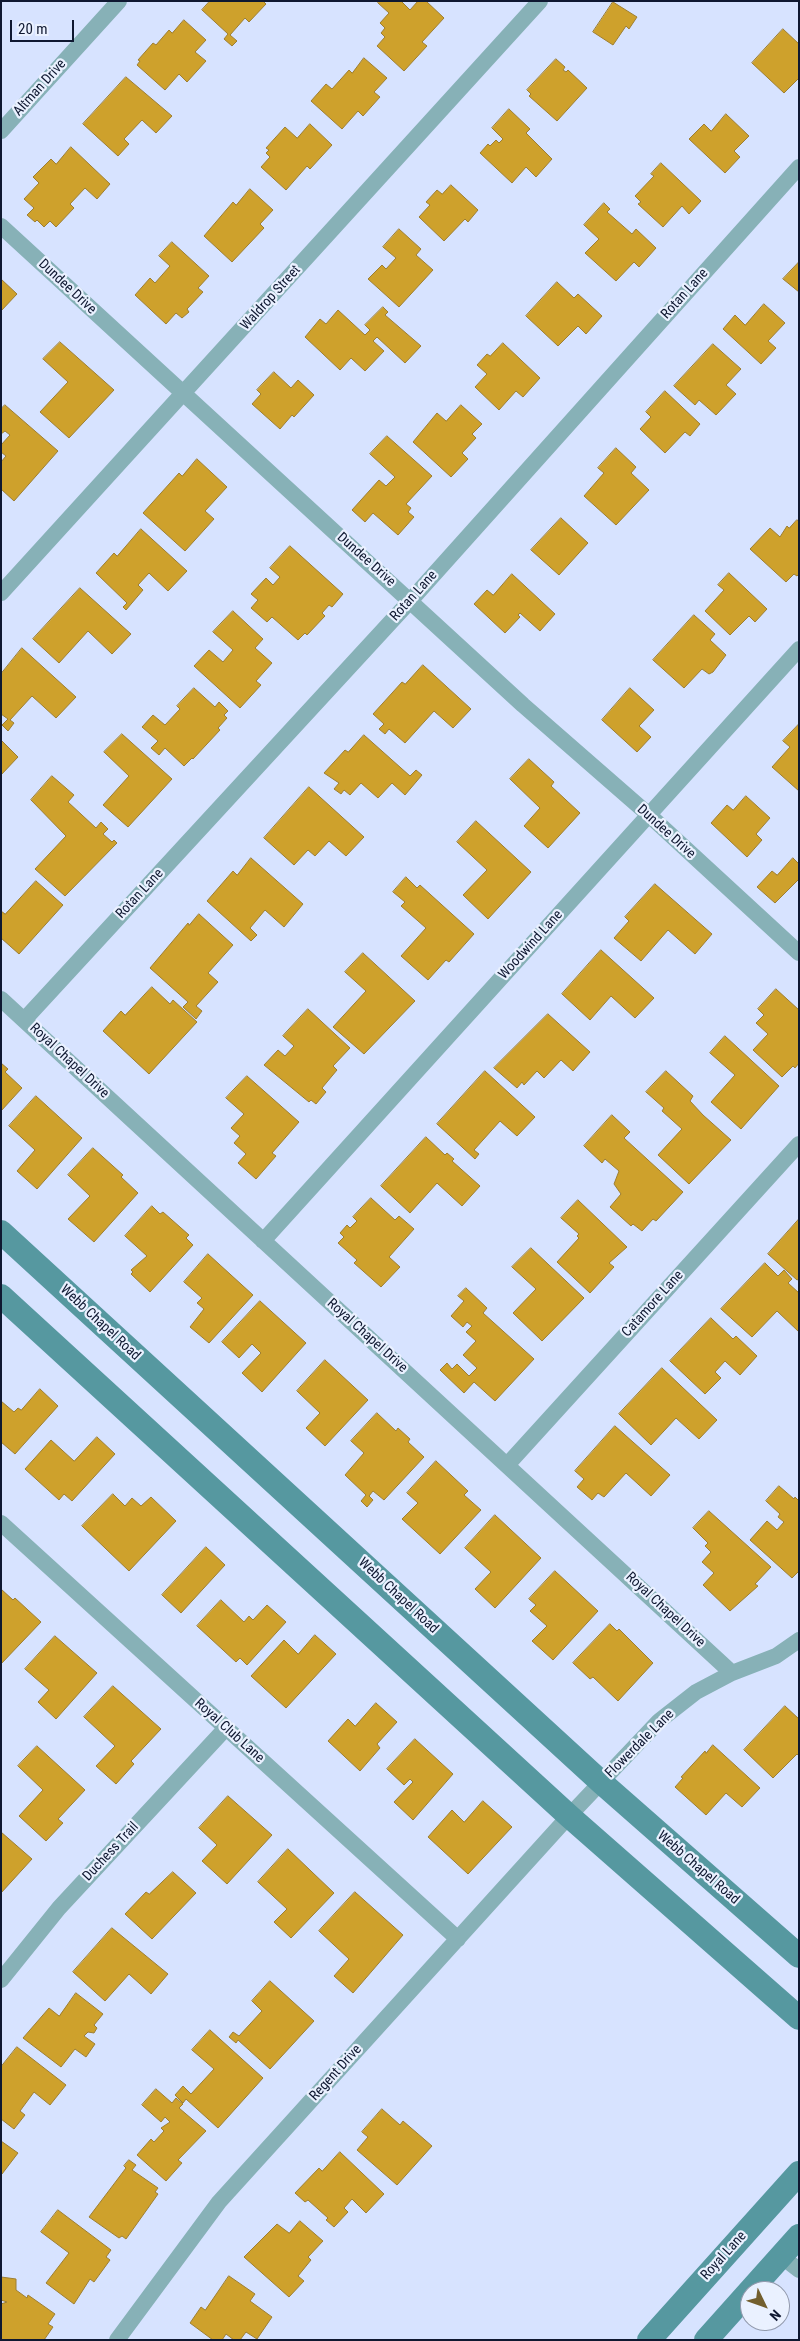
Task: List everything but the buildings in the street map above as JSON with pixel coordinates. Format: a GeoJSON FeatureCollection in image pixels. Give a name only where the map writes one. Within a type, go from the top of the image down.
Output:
{"type":"FeatureCollection","features":[{"type":"Feature","properties":{"kind":"main road","name":"Webb Chapel Road"},"geometry":{"type":"LineString","coordinates":[[1,1232],[602,1783],[799,1956]]}},
{"type":"Feature","properties":{"kind":"main road"},"geometry":{"type":"LineString","coordinates":[[1,1296],[569,1816],[799,2018]]}},
{"type":"Feature","properties":{"kind":"main road","name":"Royal Lane"},"geometry":{"type":"LineString","coordinates":[[649,2340],[799,2173]]}},
{"type":"Feature","properties":{"kind":"main road"},"geometry":{"type":"LineString","coordinates":[[706,2340],[790,2263],[799,2236]]}},
{"type":"Feature","properties":{"kind":"street","name":"Altman Drive"},"geometry":{"type":"LineString","coordinates":[[1,131],[119,1]]}},
{"type":"Feature","properties":{"kind":"street","name":"Waldrop Street"},"geometry":{"type":"LineString","coordinates":[[1,593],[540,1]]}},
{"type":"Feature","properties":{"kind":"street","name":"Rotan Lane"},"geometry":{"type":"LineString","coordinates":[[24,1020],[411,600],[799,167]]}},
{"type":"Feature","properties":{"kind":"street","name":"Dundee Drive"},"geometry":{"type":"LineString","coordinates":[[1,226],[411,600],[523,705],[648,815],[799,953]]}},
{"type":"Feature","properties":{"kind":"street","name":"Woodwind Lane"},"geometry":{"type":"LineString","coordinates":[[263,1241],[799,649]]}},
{"type":"Feature","properties":{"kind":"street","name":"Royal Chapel Drive"},"geometry":{"type":"LineString","coordinates":[[1,999],[508,1464],[732,1673]]}},
{"type":"Feature","properties":{"kind":"street","name":"Catamore Lane"},"geometry":{"type":"LineString","coordinates":[[508,1464],[799,1144]]}},
{"type":"Feature","properties":{"kind":"street","name":"Royal Club Lane"},"geometry":{"type":"LineString","coordinates":[[1,1523],[458,1939]]}},
{"type":"Feature","properties":{"kind":"street","name":"Flowerdale Lane"},"geometry":{"type":"LineString","coordinates":[[569,1816],[602,1783],[658,1721],[696,1692],[732,1673],[776,1656],[799,1640]]}},
{"type":"Feature","properties":{"kind":"street","name":"Duchess Trail"},"geometry":{"type":"LineString","coordinates":[[1,1980],[59,1908],[226,1728]]}},
{"type":"Feature","properties":{"kind":"street","name":"Regent Drive"},"geometry":{"type":"LineString","coordinates":[[117,2340],[218,2202],[569,1816]]}}]}
